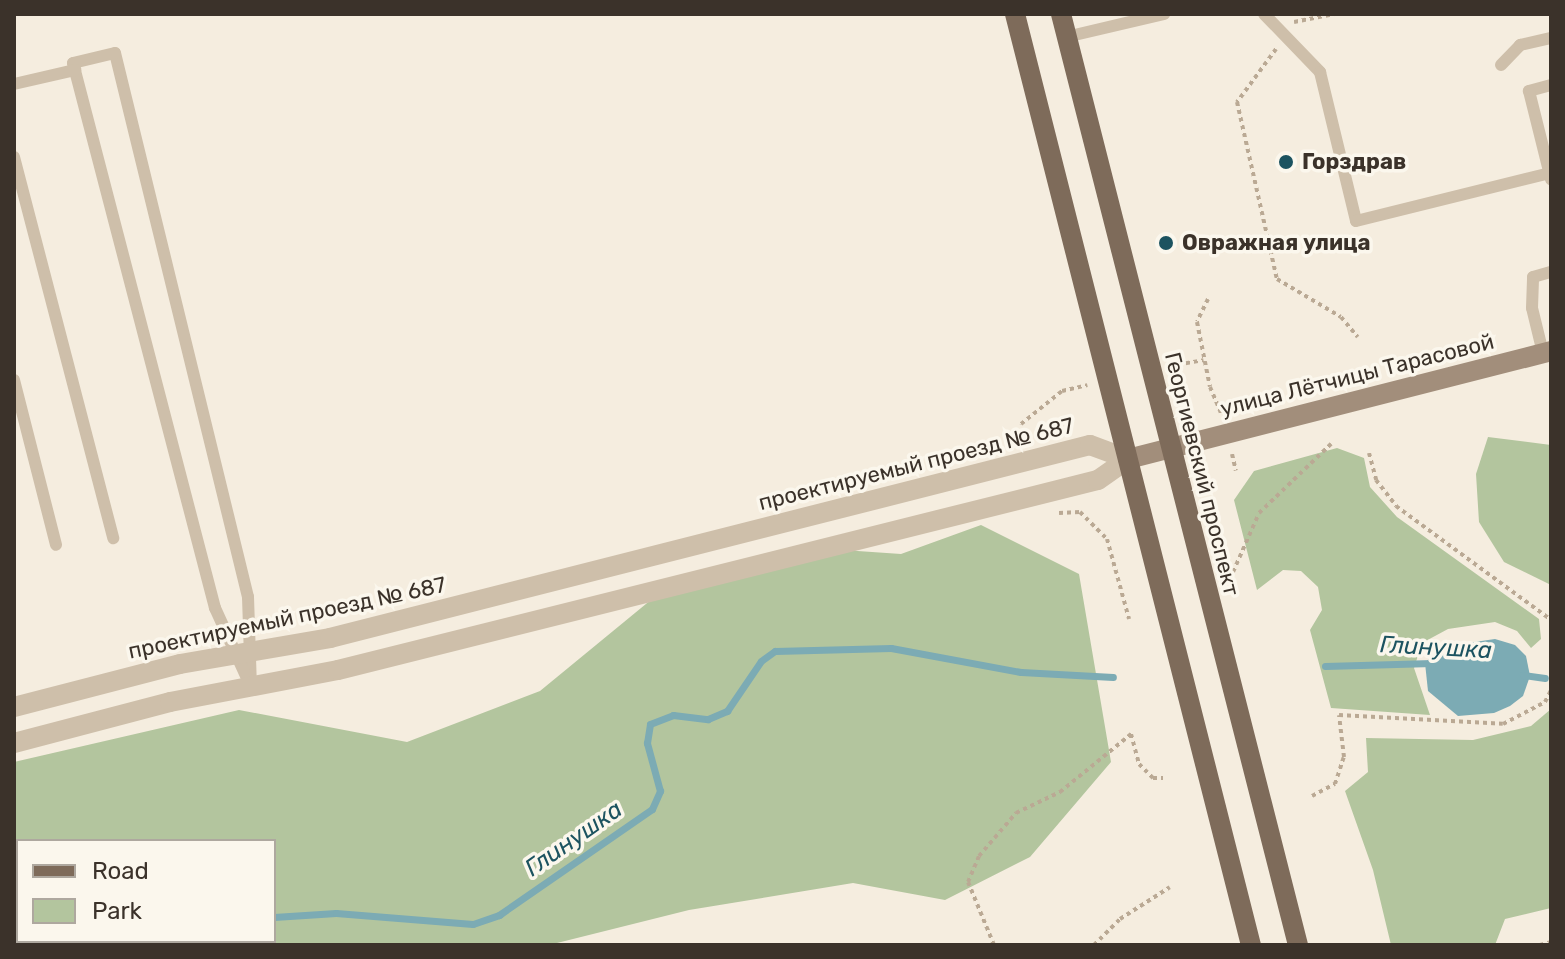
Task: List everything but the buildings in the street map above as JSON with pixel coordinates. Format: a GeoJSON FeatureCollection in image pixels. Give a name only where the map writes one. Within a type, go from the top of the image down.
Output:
{"type":"FeatureCollection","features":[{"type":"Feature","properties":{"kind":"main road"},"geometry":{"type":"LineString","coordinates":[[1015,14],[1251,945]]}},
{"type":"Feature","properties":{"kind":"main road","name":"Георгиевский проспект"},"geometry":{"type":"LineString","coordinates":[[1061,14],[1298,945]]}},
{"type":"Feature","properties":{"kind":"main road","name":"улица Лётчицы Тарасовой"},"geometry":{"type":"LineString","coordinates":[[1128,459],[1547,352]]}},
{"type":"Feature","properties":{"kind":"street","name":"проектируемый проезд № 687"},"geometry":{"type":"LineString","coordinates":[[14,707],[243,653],[330,638],[1090,445],[1128,459]]}},
{"type":"Feature","properties":{"kind":"street"},"geometry":{"type":"LineString","coordinates":[[14,743],[170,702],[338,670],[1098,480],[1128,459]]}},
{"type":"Feature","properties":{"kind":"lane"},"geometry":{"type":"LineString","coordinates":[[1066,37],[1164,14]]}},
{"type":"Feature","properties":{"kind":"lane"},"geometry":{"type":"LineString","coordinates":[[1264,14],[1320,72],[1356,221],[1550,176],[1529,91],[1551,85]]}},
{"type":"Feature","properties":{"kind":"lane"},"geometry":{"type":"LineString","coordinates":[[1501,65],[1520,45],[1551,38]]}},
{"type":"Feature","properties":{"kind":"lane"},"geometry":{"type":"LineString","coordinates":[[243,653],[215,608],[73,63],[115,53],[248,597],[243,653],[251,687]]}},
{"type":"Feature","properties":{"kind":"lane"},"geometry":{"type":"LineString","coordinates":[[14,84],[75,70]]}},
{"type":"Feature","properties":{"kind":"lane"},"geometry":{"type":"LineString","coordinates":[[14,157],[113,538]]}},
{"type":"Feature","properties":{"kind":"lane"},"geometry":{"type":"LineString","coordinates":[[1547,352],[1532,308],[1533,277],[1551,272]]}},
{"type":"Feature","properties":{"kind":"lane"},"geometry":{"type":"LineString","coordinates":[[14,380],[56,545]]}},
{"type":"Feature","properties":{"kind":"path"},"geometry":{"type":"LineString","coordinates":[[1334,14],[1296,19],[1237,102],[1277,279],[1341,317],[1358,337]]}},
{"type":"Feature","properties":{"kind":"path"},"geometry":{"type":"LineString","coordinates":[[1208,299],[1197,322],[1210,387],[1236,471]]}},
{"type":"Feature","properties":{"kind":"path"},"geometry":{"type":"LineString","coordinates":[[1233,572],[1259,513],[1331,444]]}},
{"type":"Feature","properties":{"kind":"path"},"geometry":{"type":"LineString","coordinates":[[1369,453],[1376,480],[1396,506],[1551,619]]}},
{"type":"Feature","properties":{"kind":"path"},"geometry":{"type":"LineString","coordinates":[[1551,637],[1551,653]]}},
{"type":"Feature","properties":{"kind":"path"},"geometry":{"type":"LineString","coordinates":[[1312,796],[1335,784],[1340,771],[1344,757],[1339,715],[1503,724],[1545,702],[1551,690]]}},
{"type":"Feature","properties":{"kind":"path"},"geometry":{"type":"LineString","coordinates":[[994,945],[968,882],[979,856],[1016,813],[1060,792],[1131,734],[1139,764],[1153,778],[1163,778]]}},
{"type":"Feature","properties":{"kind":"path"},"geometry":{"type":"LineString","coordinates":[[1094,945],[1120,919],[1170,887]]}},
{"type":"Feature","properties":{"kind":"path"},"geometry":{"type":"LineString","coordinates":[[1540,945],[1551,942]]}},
{"type":"Feature","properties":{"kind":"green space"},"geometry":{"type":"Polygon","coordinates":[[[1488,437],[1551,445],[1551,585],[1504,562],[1479,522],[1476,474],[1488,437]]]}},
{"type":"Feature","properties":{"kind":"green space"},"geometry":{"type":"Polygon","coordinates":[[[1337,448],[1364,458],[1370,487],[1397,517],[1539,619],[1541,639],[1531,648],[1517,631],[1495,622],[1448,629],[1422,643],[1414,668],[1430,715],[1331,708],[1310,630],[1322,610],[1318,587],[1301,571],[1283,570],[1257,590],[1234,500],[1254,471],[1337,448]]]}},
{"type":"Feature","properties":{"kind":"green space"},"geometry":{"type":"Polygon","coordinates":[[[981,525],[1079,574],[1111,762],[1030,857],[945,900],[853,883],[689,910],[549,945],[14,945],[14,762],[239,710],[407,742],[540,691],[652,599],[843,550],[901,554],[981,525]]]}},
{"type":"Feature","properties":{"kind":"green space"},"geometry":{"type":"Polygon","coordinates":[[[1551,709],[1551,908],[1505,919],[1495,945],[1391,945],[1373,870],[1345,791],[1368,772],[1366,738],[1473,740],[1531,726],[1551,709]]]}},
{"type":"Feature","properties":{"kind":"water"},"geometry":{"type":"Polygon","coordinates":[[[1495,639],[1515,645],[1526,656],[1530,676],[1523,696],[1494,713],[1458,716],[1428,691],[1425,663],[1440,647],[1495,639]]]}},
{"type":"Feature","properties":{"kind":"waterway","name":"Глинушка"},"geometry":{"type":"LineString","coordinates":[[276,917],[336,913],[473,924],[499,915],[652,809],[660,791],[647,743],[650,724],[673,715],[708,719],[727,711],[761,661],[775,651],[891,648],[1021,672],[1113,677]]}},
{"type":"Feature","properties":{"kind":"waterway","name":"Глинушка"},"geometry":{"type":"LineString","coordinates":[[1325,666],[1432,663]]}},
{"type":"Feature","properties":{"kind":"waterway","name":"Глинушка"},"geometry":{"type":"LineString","coordinates":[[1523,675],[1545,678]]}},
{"type":"Feature","properties":{"kind":"place","name":"Горздрав"},"geometry":{"type":"Point","coordinates":[1286,162]}},
{"type":"Feature","properties":{"kind":"place","name":"Овражная улица"},"geometry":{"type":"Point","coordinates":[1166,243]}}]}
